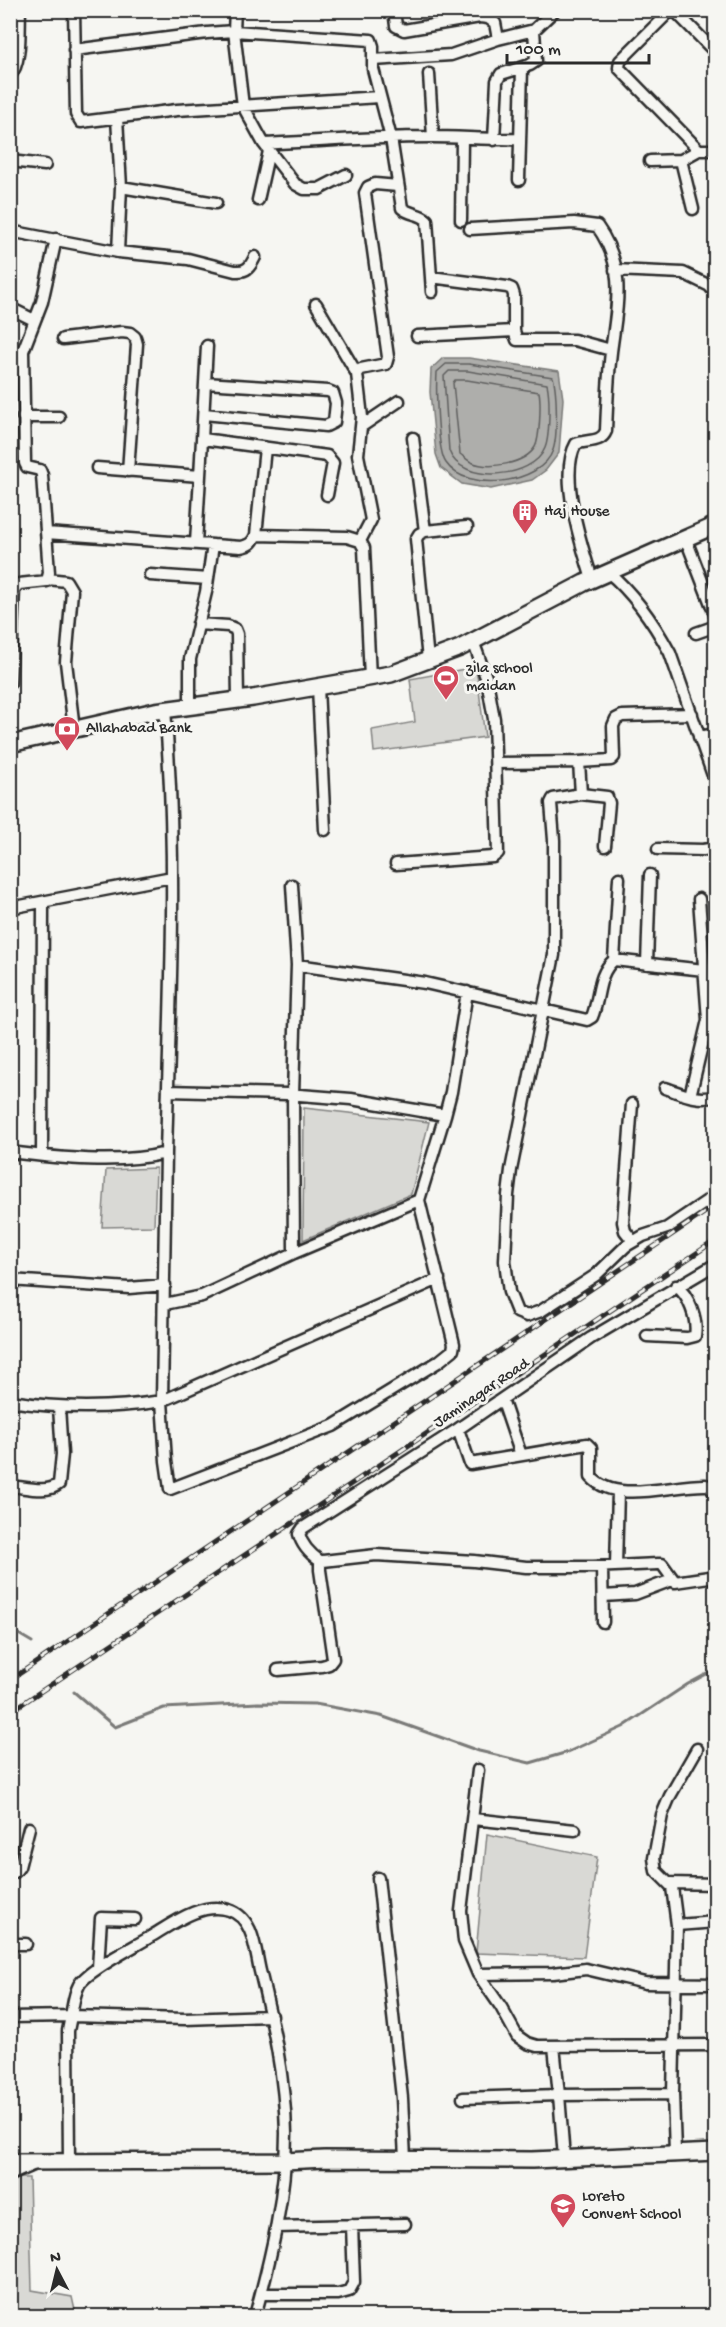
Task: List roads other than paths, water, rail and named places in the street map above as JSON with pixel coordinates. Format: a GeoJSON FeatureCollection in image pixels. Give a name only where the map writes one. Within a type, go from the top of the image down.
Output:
{"type":"FeatureCollection","features":[{"type":"Feature","properties":{"kind":"street"},"geometry":{"type":"LineString","coordinates":[[10,75],[14,71],[18,57],[20,10]]}},
{"type":"Feature","properties":{"kind":"street"},"geometry":{"type":"LineString","coordinates":[[75,10],[76,114],[81,122],[177,110],[379,97]]}},
{"type":"Feature","properties":{"kind":"street"},"geometry":{"type":"LineString","coordinates":[[235,10],[234,31],[243,106],[267,148],[295,184],[304,189],[319,189],[346,175]]}},
{"type":"Feature","properties":{"kind":"street"},"geometry":{"type":"LineString","coordinates":[[394,10],[396,26],[404,30],[480,17],[488,18],[495,23],[498,39]]}},
{"type":"Feature","properties":{"kind":"street"},"geometry":{"type":"LineString","coordinates":[[494,140],[497,81],[501,74],[536,61],[541,10]]}},
{"type":"Feature","properties":{"kind":"street"},"geometry":{"type":"LineString","coordinates":[[373,60],[451,55],[538,27],[555,10]]}},
{"type":"Feature","properties":{"kind":"street"},"geometry":{"type":"LineString","coordinates":[[699,150],[619,68],[620,62],[673,10],[716,52]]}},
{"type":"Feature","properties":{"kind":"street"},"geometry":{"type":"LineString","coordinates":[[74,50],[234,31],[370,40],[373,46],[379,97],[390,138],[402,208],[407,213],[423,216],[427,220],[432,292]]}},
{"type":"Feature","properties":{"kind":"street"},"geometry":{"type":"LineString","coordinates":[[519,180],[522,68]]}},
{"type":"Feature","properties":{"kind":"street"},"geometry":{"type":"LineString","coordinates":[[429,74],[434,137]]}},
{"type":"Feature","properties":{"kind":"street"},"geometry":{"type":"LineString","coordinates":[[117,118],[122,188],[118,252]]}},
{"type":"Feature","properties":{"kind":"street"},"geometry":{"type":"LineString","coordinates":[[267,148],[390,138],[520,139]]}},
{"type":"Feature","properties":{"kind":"street"},"geometry":{"type":"LineString","coordinates":[[461,220],[462,138]]}},
{"type":"Feature","properties":{"kind":"street"},"geometry":{"type":"LineString","coordinates":[[258,200],[267,148]]}},
{"type":"Feature","properties":{"kind":"street"},"geometry":{"type":"LineString","coordinates":[[650,161],[681,160],[699,150],[716,150]]}},
{"type":"Feature","properties":{"kind":"street"},"geometry":{"type":"LineString","coordinates":[[681,160],[693,208]]}},
{"type":"Feature","properties":{"kind":"street"},"geometry":{"type":"LineString","coordinates":[[10,161],[45,165]]}},
{"type":"Feature","properties":{"kind":"street"},"geometry":{"type":"LineString","coordinates":[[357,374],[360,369],[386,364],[388,357],[365,193],[368,187],[375,184],[398,186]]}},
{"type":"Feature","properties":{"kind":"street"},"geometry":{"type":"LineString","coordinates":[[122,188],[216,203]]}},
{"type":"Feature","properties":{"kind":"street"},"geometry":{"type":"LineString","coordinates":[[470,229],[574,223],[597,226],[609,242],[619,291],[611,350],[606,431],[599,439],[576,444],[572,456],[570,499],[591,579]]}},
{"type":"Feature","properties":{"kind":"street"},"geometry":{"type":"LineString","coordinates":[[10,231],[118,252],[188,259],[242,271],[249,268],[255,257]]}},
{"type":"Feature","properties":{"kind":"street"},"geometry":{"type":"LineString","coordinates":[[48,579],[42,475],[40,471],[27,467],[25,462],[23,351],[42,302],[56,240]]}},
{"type":"Feature","properties":{"kind":"street"},"geometry":{"type":"LineString","coordinates":[[615,270],[683,273],[713,289],[716,274]]}},
{"type":"Feature","properties":{"kind":"street"},"geometry":{"type":"LineString","coordinates":[[431,277],[512,289],[514,331],[517,340],[574,340],[611,350]]}},
{"type":"Feature","properties":{"kind":"street"},"geometry":{"type":"LineString","coordinates":[[316,304],[357,374],[362,426],[358,455],[371,520],[360,541]]}},
{"type":"Feature","properties":{"kind":"street"},"geometry":{"type":"LineString","coordinates":[[10,308],[34,320]]}},
{"type":"Feature","properties":{"kind":"street"},"geometry":{"type":"LineString","coordinates":[[417,336],[514,331]]}},
{"type":"Feature","properties":{"kind":"street"},"geometry":{"type":"LineString","coordinates":[[63,339],[123,332],[135,337],[137,344],[128,471]]}},
{"type":"Feature","properties":{"kind":"street"},"geometry":{"type":"LineString","coordinates":[[196,543],[207,346]]}},
{"type":"Feature","properties":{"kind":"street"},"geometry":{"type":"LineString","coordinates":[[10,351],[23,351]]}},
{"type":"Feature","properties":{"kind":"street"},"geometry":{"type":"LineString","coordinates":[[204,414],[326,426],[334,422],[336,403],[333,393],[328,391],[205,383]]}},
{"type":"Feature","properties":{"kind":"street"},"geometry":{"type":"LineString","coordinates":[[362,426],[399,401]]}},
{"type":"Feature","properties":{"kind":"street"},"geometry":{"type":"LineString","coordinates":[[23,417],[59,417]]}},
{"type":"Feature","properties":{"kind":"street"},"geometry":{"type":"LineString","coordinates":[[413,438],[425,531]]}},
{"type":"Feature","properties":{"kind":"street"},"geometry":{"type":"LineString","coordinates":[[203,439],[327,456],[333,463],[327,495]]}},
{"type":"Feature","properties":{"kind":"street"},"geometry":{"type":"LineString","coordinates":[[46,533],[213,545],[248,545],[256,536],[266,448]]}},
{"type":"Feature","properties":{"kind":"street"},"geometry":{"type":"LineString","coordinates":[[97,468],[200,476]]}},
{"type":"Feature","properties":{"kind":"street"},"geometry":{"type":"LineString","coordinates":[[10,744],[165,710],[391,674],[472,641],[591,579],[716,525]]}},
{"type":"Feature","properties":{"kind":"street"},"geometry":{"type":"LineString","coordinates":[[428,660],[415,544],[419,534],[425,531],[467,527]]}},
{"type":"Feature","properties":{"kind":"street"},"geometry":{"type":"LineString","coordinates":[[256,536],[347,537],[360,541],[364,548],[370,678]]}},
{"type":"Feature","properties":{"kind":"street"},"geometry":{"type":"LineString","coordinates":[[685,537],[716,617]]}},
{"type":"Feature","properties":{"kind":"street"},"geometry":{"type":"LineString","coordinates":[[190,706],[190,658],[208,579],[213,545]]}},
{"type":"Feature","properties":{"kind":"street"},"geometry":{"type":"LineString","coordinates":[[608,572],[625,589],[662,637],[678,672],[716,784]]}},
{"type":"Feature","properties":{"kind":"street"},"geometry":{"type":"LineString","coordinates":[[150,575],[208,579]]}},
{"type":"Feature","properties":{"kind":"street"},"geometry":{"type":"LineString","coordinates":[[10,682],[15,589],[19,584],[43,582],[48,579],[66,581],[72,591],[66,662],[74,729]]}},
{"type":"Feature","properties":{"kind":"street"},"geometry":{"type":"LineString","coordinates":[[198,624],[228,626],[235,629],[237,634],[237,700]]}},
{"type":"Feature","properties":{"kind":"street"},"geometry":{"type":"LineString","coordinates":[[696,633],[716,626]]}},
{"type":"Feature","properties":{"kind":"street"},"geometry":{"type":"LineString","coordinates":[[396,864],[493,857],[498,853],[492,700],[472,641]]}},
{"type":"Feature","properties":{"kind":"street"},"geometry":{"type":"LineString","coordinates":[[318,687],[325,830]]}},
{"type":"Feature","properties":{"kind":"street"},"geometry":{"type":"LineString","coordinates":[[165,710],[171,793],[173,915],[162,1401],[170,1489],[333,1426],[438,1362],[453,1350],[454,1344],[419,1200],[452,1092],[467,992]]}},
{"type":"Feature","properties":{"kind":"street"},"geometry":{"type":"LineString","coordinates":[[496,764],[611,760],[614,757],[616,719],[622,716],[692,714]]}},
{"type":"Feature","properties":{"kind":"street"},"geometry":{"type":"LineString","coordinates":[[699,737],[716,734]]}},
{"type":"Feature","properties":{"kind":"street"},"geometry":{"type":"LineString","coordinates":[[579,762],[581,794]]}},
{"type":"Feature","properties":{"kind":"street"},"geometry":{"type":"LineString","coordinates":[[605,846],[609,803],[607,797],[581,794],[553,798],[554,955],[508,1195],[505,1269],[513,1305],[524,1316],[541,1311],[596,1275],[620,1250],[633,1241],[667,1228],[716,1195]]}},
{"type":"Feature","properties":{"kind":"street"},"geometry":{"type":"LineString","coordinates":[[658,849],[716,848]]}},
{"type":"Feature","properties":{"kind":"street"},"geometry":{"type":"LineString","coordinates":[[647,964],[651,875]]}},
{"type":"Feature","properties":{"kind":"street"},"geometry":{"type":"LineString","coordinates":[[10,908],[172,878]]}},
{"type":"Feature","properties":{"kind":"street"},"geometry":{"type":"LineString","coordinates":[[297,965],[425,984],[586,1020],[592,1017],[603,974],[614,960],[619,878]]}},
{"type":"Feature","properties":{"kind":"street"},"geometry":{"type":"LineString","coordinates":[[292,885],[297,965],[293,1094],[294,1253]]}},
{"type":"Feature","properties":{"kind":"street"},"geometry":{"type":"LineString","coordinates":[[690,1096],[708,1020],[699,899]]}},
{"type":"Feature","properties":{"kind":"street"},"geometry":{"type":"LineString","coordinates":[[42,1156],[43,903]]}},
{"type":"Feature","properties":{"kind":"street"},"geometry":{"type":"LineString","coordinates":[[614,960],[705,970]]}},
{"type":"Feature","properties":{"kind":"street"},"geometry":{"type":"LineString","coordinates":[[664,1088],[707,1099],[716,1096]]}},
{"type":"Feature","properties":{"kind":"street"},"geometry":{"type":"LineString","coordinates":[[168,1091],[293,1094],[351,1100],[445,1115]]}},
{"type":"Feature","properties":{"kind":"street"},"geometry":{"type":"LineString","coordinates":[[632,1104],[623,1222],[625,1231],[633,1241]]}},
{"type":"Feature","properties":{"kind":"street"},"geometry":{"type":"LineString","coordinates":[[10,1152],[67,1159],[151,1157],[166,1153]]}},
{"type":"Feature","properties":{"kind":"street"},"geometry":{"type":"LineString","coordinates":[[165,1304],[202,1296],[294,1253],[419,1200]]}},
{"type":"Feature","properties":{"kind":"street","name":"Jaminagar Road"},"geometry":{"type":"LineString","coordinates":[[320,1561],[306,1549],[301,1540],[300,1530],[458,1429],[591,1338],[716,1264]]}},
{"type":"Feature","properties":{"kind":"street"},"geometry":{"type":"LineString","coordinates":[[10,1401],[59,1407],[114,1407],[162,1401],[439,1279]]}},
{"type":"Feature","properties":{"kind":"street"},"geometry":{"type":"LineString","coordinates":[[10,1280],[129,1288],[165,1285]]}},
{"type":"Feature","properties":{"kind":"street"},"geometry":{"type":"LineString","coordinates":[[647,1336],[687,1338],[695,1336],[689,1305],[682,1290],[676,1286]]}},
{"type":"Feature","properties":{"kind":"street"},"geometry":{"type":"LineString","coordinates":[[502,1399],[521,1455]]}},
{"type":"Feature","properties":{"kind":"street"},"geometry":{"type":"LineString","coordinates":[[10,1486],[42,1489],[59,1484],[62,1454],[59,1407]]}},
{"type":"Feature","properties":{"kind":"street"},"geometry":{"type":"LineString","coordinates":[[458,1429],[470,1464],[587,1444],[591,1448],[591,1477],[601,1486],[618,1491],[701,1485],[709,1486],[716,1494]]}},
{"type":"Feature","properties":{"kind":"street"},"geometry":{"type":"LineString","coordinates":[[616,1566],[618,1491]]}},
{"type":"Feature","properties":{"kind":"street"},"geometry":{"type":"LineString","coordinates":[[278,1670],[322,1666],[329,1664],[333,1659],[320,1561],[376,1555],[474,1561],[513,1566],[602,1567],[662,1564],[672,1580],[678,1583],[716,1576]]}},
{"type":"Feature","properties":{"kind":"street"},"geometry":{"type":"LineString","coordinates":[[602,1567],[603,1622]]}},
{"type":"Feature","properties":{"kind":"street"},"geometry":{"type":"LineString","coordinates":[[603,1596],[635,1593],[672,1580]]}},
{"type":"Feature","properties":{"kind":"street"},"geometry":{"type":"LineString","coordinates":[[675,2152],[673,2094],[677,1925],[673,1892],[669,1883],[656,1870],[654,1858],[658,1831],[670,1796],[697,1749]]}},
{"type":"Feature","properties":{"kind":"street"},"geometry":{"type":"LineString","coordinates":[[478,1770],[461,1919],[464,1941],[478,1974],[501,2007],[516,2036],[526,2043],[537,2046],[716,2045]]}},
{"type":"Feature","properties":{"kind":"street"},"geometry":{"type":"LineString","coordinates":[[473,1819],[575,1830]]}},
{"type":"Feature","properties":{"kind":"street"},"geometry":{"type":"LineString","coordinates":[[10,1872],[15,1872],[19,1867],[29,1827]]}},
{"type":"Feature","properties":{"kind":"street"},"geometry":{"type":"LineString","coordinates":[[378,1878],[402,2098],[405,2159]]}},
{"type":"Feature","properties":{"kind":"street"},"geometry":{"type":"LineString","coordinates":[[669,1883],[716,1884]]}},
{"type":"Feature","properties":{"kind":"street"},"geometry":{"type":"LineString","coordinates":[[69,2162],[68,2031],[77,1987],[82,1980],[98,1968],[191,1914],[217,1908],[231,1911],[243,1918],[255,1943],[272,2016],[285,2107],[284,2161],[276,2227],[255,2316]]}},
{"type":"Feature","properties":{"kind":"street"},"geometry":{"type":"LineString","coordinates":[[98,1968],[101,1918],[135,1919]]}},
{"type":"Feature","properties":{"kind":"street"},"geometry":{"type":"LineString","coordinates":[[677,1925],[716,1922]]}},
{"type":"Feature","properties":{"kind":"street"},"geometry":{"type":"LineString","coordinates":[[10,1944],[26,1944]]}},
{"type":"Feature","properties":{"kind":"street"},"geometry":{"type":"LineString","coordinates":[[478,1974],[553,1973],[586,1969],[645,1983],[716,1984]]}},
{"type":"Feature","properties":{"kind":"street"},"geometry":{"type":"LineString","coordinates":[[10,2017],[185,2019],[272,2016]]}},
{"type":"Feature","properties":{"kind":"street"},"geometry":{"type":"LineString","coordinates":[[554,2046],[564,2158]]}},
{"type":"Feature","properties":{"kind":"street"},"geometry":{"type":"LineString","coordinates":[[463,2097],[673,2094]]}},
{"type":"Feature","properties":{"kind":"street"},"geometry":{"type":"LineString","coordinates":[[10,2162],[325,2159],[481,2161],[716,2152]]}},
{"type":"Feature","properties":{"kind":"street"},"geometry":{"type":"LineString","coordinates":[[10,2175],[39,2162]]}},
{"type":"Feature","properties":{"kind":"street"},"geometry":{"type":"LineString","coordinates":[[276,2227],[405,2223]]}},
{"type":"Feature","properties":{"kind":"street"},"geometry":{"type":"LineString","coordinates":[[261,2294],[338,2294],[349,2291],[354,2282],[352,2225]]}},
{"type":"Feature","properties":{"kind":"water"},"geometry":{"type":"Polygon","coordinates":[[[443,358],[469,358],[559,371],[563,399],[559,453],[546,470],[532,480],[491,489],[462,484],[441,468],[436,454],[430,392],[431,369],[443,358]]]}},
{"type":"Feature","properties":{"kind":"waterway"},"geometry":{"type":"LineString","coordinates":[[10,1629],[32,1642]]}},
{"type":"Feature","properties":{"kind":"waterway"},"geometry":{"type":"LineString","coordinates":[[74,1692],[115,1727],[164,1708],[258,1703],[315,1704],[381,1716],[479,1751],[530,1763],[568,1752],[623,1727],[688,1684],[716,1669]]}},
{"type":"Feature","properties":{"kind":"railway"},"geometry":{"type":"LineString","coordinates":[[10,1680],[716,1205]]}},
{"type":"Feature","properties":{"kind":"railway"},"geometry":{"type":"LineString","coordinates":[[10,1712],[716,1240]]}},
{"type":"Feature","properties":{"kind":"place","name":"Haj House"},"geometry":{"type":"Point","coordinates":[525,535]}},
{"type":"Feature","properties":{"kind":"place","name":"zila school maidan"},"geometry":{"type":"Point","coordinates":[446,701]}},
{"type":"Feature","properties":{"kind":"place","name":"Allahabad Bank"},"geometry":{"type":"Point","coordinates":[67,752]}},
{"type":"Feature","properties":{"kind":"place","name":"Loreto Convent School"},"geometry":{"type":"Point","coordinates":[563,2229]}}]}
